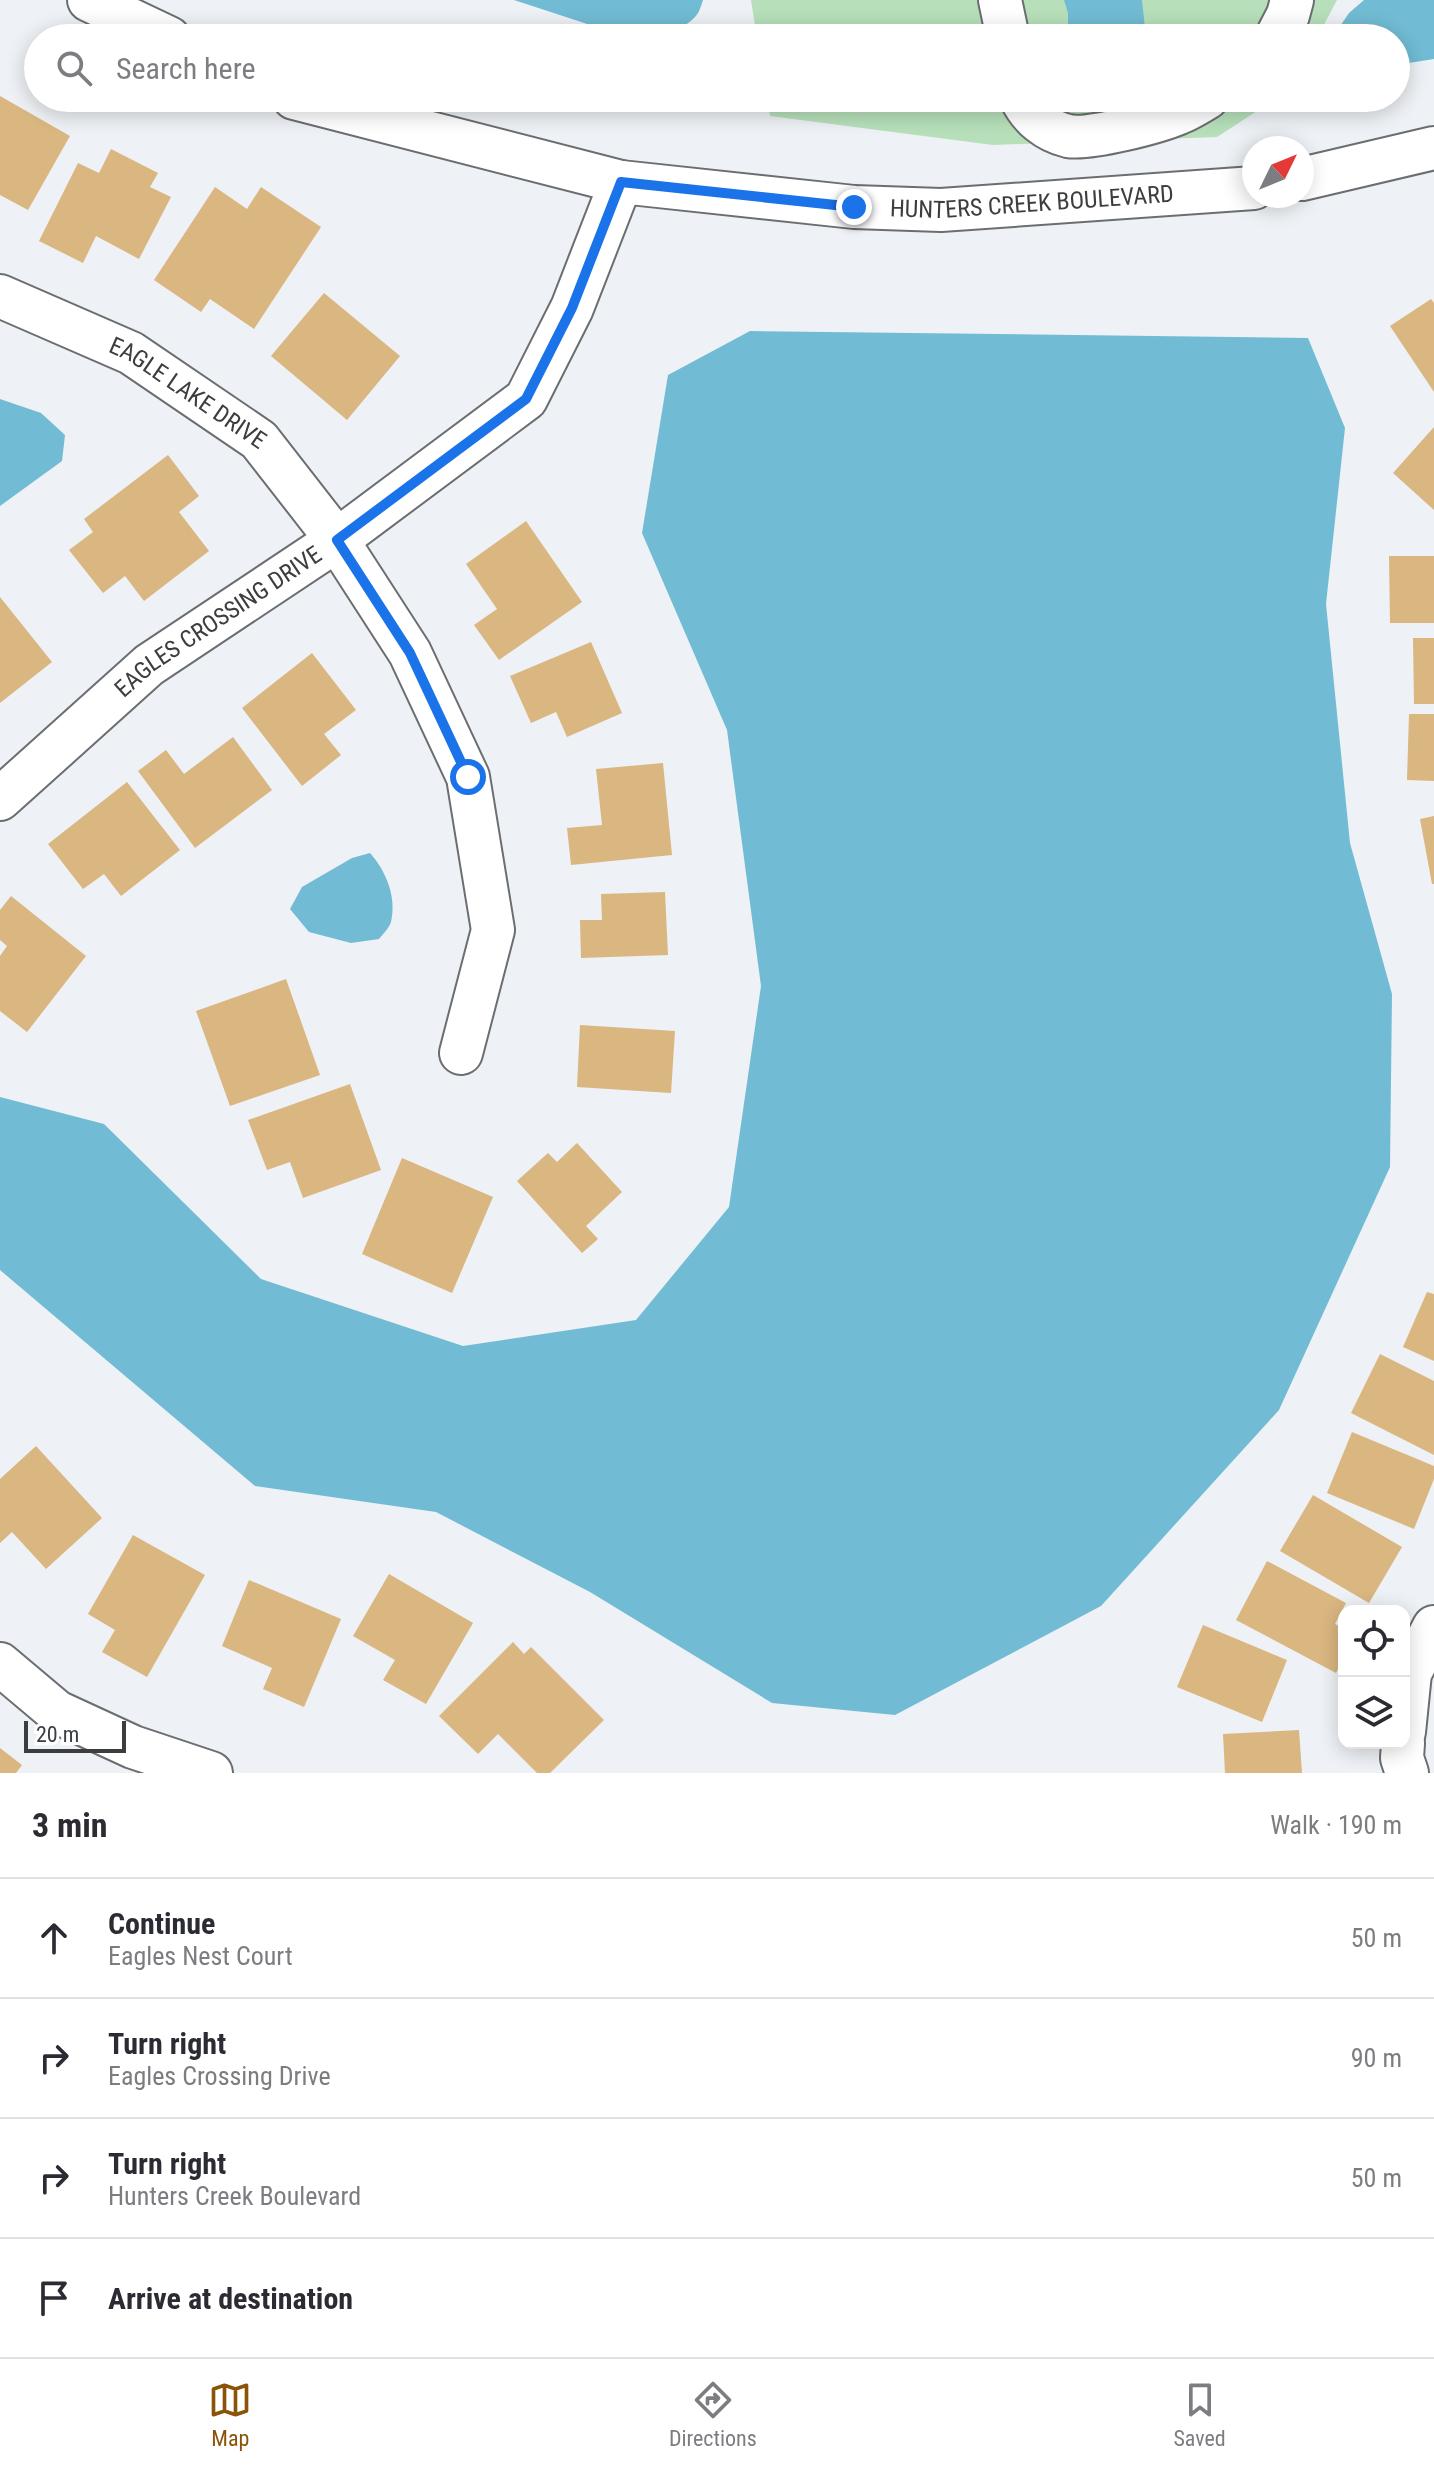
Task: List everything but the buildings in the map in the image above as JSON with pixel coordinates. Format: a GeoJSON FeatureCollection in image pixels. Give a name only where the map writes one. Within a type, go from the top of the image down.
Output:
{"type":"FeatureCollection","features":[{"type":"Feature","properties":{"kind":"street"},"geometry":{"type":"LineString","coordinates":[[89,0],[140,24]]}},
{"type":"Feature","properties":{"kind":"street"},"geometry":{"type":"LineString","coordinates":[[1000,0],[1005,24]]}},
{"type":"Feature","properties":{"kind":"street"},"geometry":{"type":"LineString","coordinates":[[1283,24],[1292,0]]}},
{"type":"Feature","properties":{"kind":"street","name":"HUNTERS CREEK BOULEVARD"},"geometry":{"type":"LineString","coordinates":[[348,112],[621,182],[854,207],[941,210],[1242,189]]}},
{"type":"Feature","properties":{"kind":"street"},"geometry":{"type":"LineString","coordinates":[[1028,112],[1046,127],[1070,136],[1147,123],[1181,112]]}},
{"type":"Feature","properties":{"kind":"street"},"geometry":{"type":"LineString","coordinates":[[1314,179],[1434,148]]}},
{"type":"Feature","properties":{"kind":"street"},"geometry":{"type":"LineString","coordinates":[[1314,181],[1434,174]]}},
{"type":"Feature","properties":{"kind":"street","name":"EAGLES CROSSING DRIVE"},"geometry":{"type":"LineString","coordinates":[[0,799],[149,665],[337,540],[526,399],[572,308],[621,182]]}},
{"type":"Feature","properties":{"kind":"street","name":"EAGLE LAKE DRIVE"},"geometry":{"type":"LineString","coordinates":[[0,296],[131,353],[259,440],[337,540],[410,653],[468,777],[493,930],[461,1053]]}},
{"type":"Feature","properties":{"kind":"street"},"geometry":{"type":"LineString","coordinates":[[1410,1677],[1434,1627]]}},
{"type":"Feature","properties":{"kind":"street"},"geometry":{"type":"LineString","coordinates":[[0,1664],[57,1712],[133,1747],[211,1773]]}},
{"type":"Feature","properties":{"kind":"street"},"geometry":{"type":"LineString","coordinates":[[1403,1749],[1407,1773]]}},
{"type":"Feature","properties":{"kind":"green space"},"geometry":{"type":"Polygon","coordinates":[[[751,0],[1337,0],[1324,24],[755,24],[751,0]]]}},
{"type":"Feature","properties":{"kind":"green space"},"geometry":{"type":"Polygon","coordinates":[[[769,112],[1255,112],[1217,137],[993,145],[770,116],[769,112]]]}},
{"type":"Feature","properties":{"kind":"water"},"geometry":{"type":"Polygon","coordinates":[[[514,0],[703,0],[696,16],[686,24],[587,24],[514,0]]]}},
{"type":"Feature","properties":{"kind":"water"},"geometry":{"type":"Polygon","coordinates":[[[1064,0],[1142,0],[1145,24],[1068,24],[1064,0]]]}},
{"type":"Feature","properties":{"kind":"water"},"geometry":{"type":"Polygon","coordinates":[[[1364,0],[1434,0],[1434,59],[1410,63],[1410,24],[1342,24],[1364,0]]]}},
{"type":"Feature","properties":{"kind":"water"},"geometry":{"type":"Polygon","coordinates":[[[750,331],[1308,338],[1345,428],[1326,604],[1350,843],[1392,994],[1390,1167],[1279,1410],[1101,1606],[895,1715],[772,1703],[590,1592],[436,1512],[255,1486],[0,1270],[0,1097],[104,1124],[261,1279],[463,1346],[636,1320],[729,1207],[761,986],[727,730],[642,533],[668,375],[750,331]]]}},
{"type":"Feature","properties":{"kind":"water"},"geometry":{"type":"Polygon","coordinates":[[[0,399],[41,413],[65,435],[62,461],[0,506],[0,399]]]}},
{"type":"Feature","properties":{"kind":"water"},"geometry":{"type":"Polygon","coordinates":[[[370,853],[381,868],[391,894],[391,922],[386,931],[379,939],[351,943],[309,932],[290,909],[302,887],[352,858],[370,853]]]}},
{"type":"Feature","properties":{"kind":"route"},"geometry":{"type":"LineString","coordinates":[[468,777],[410,653],[337,540],[526,399],[572,308],[602,224],[621,182],[854,207]]}}]}
